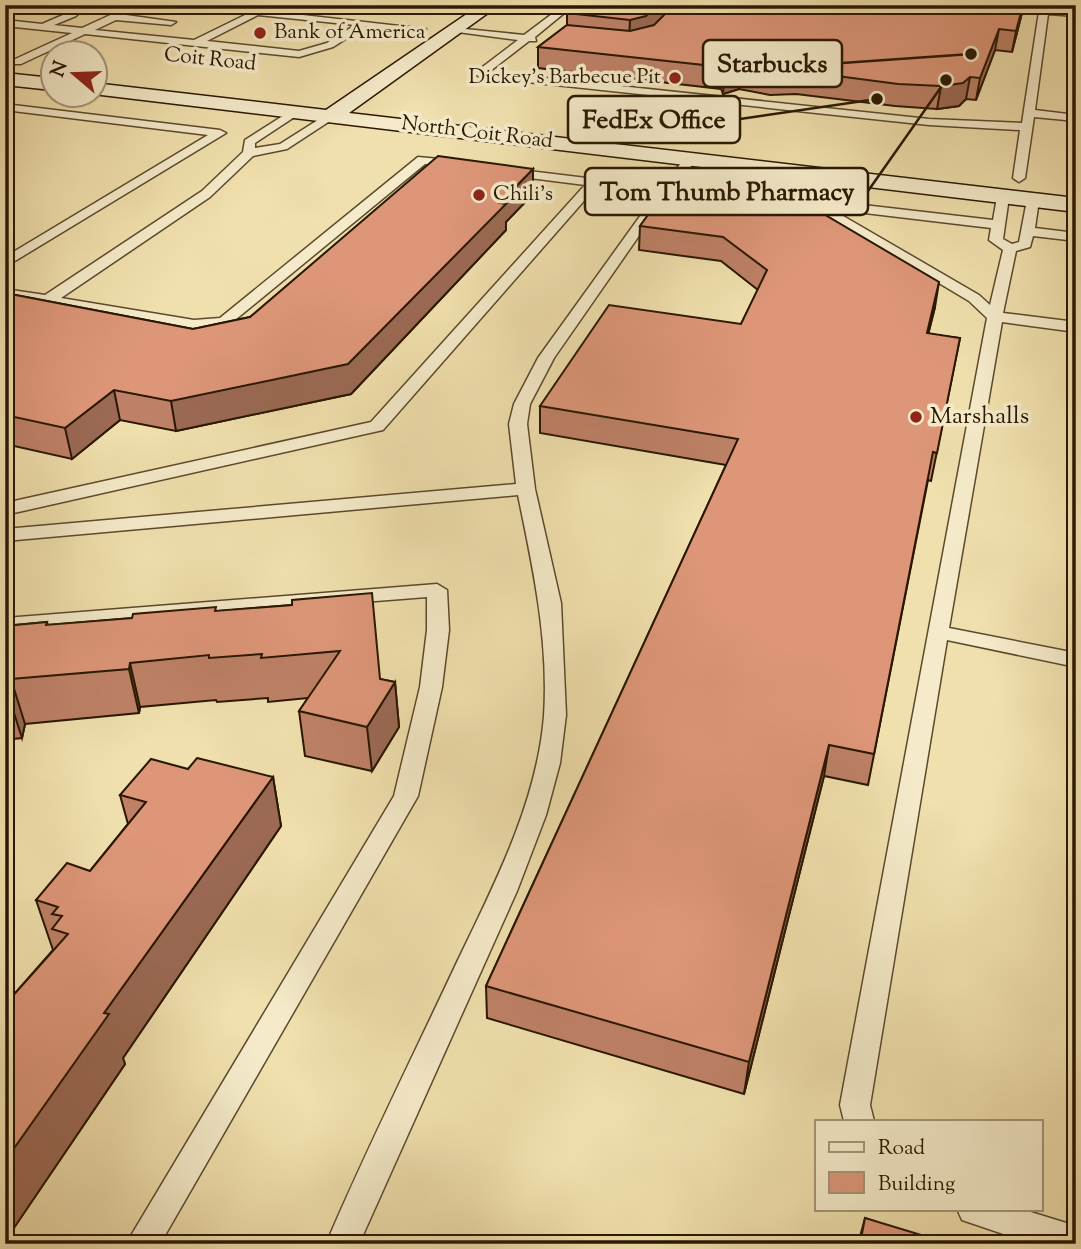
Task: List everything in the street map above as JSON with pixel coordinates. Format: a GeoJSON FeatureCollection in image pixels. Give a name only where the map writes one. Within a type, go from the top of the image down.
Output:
{"type":"FeatureCollection","features":[{"type":"Feature","properties":{"kind":"main road"},"geometry":{"type":"LineString","coordinates":[[332,116],[491,5]]}},
{"type":"Feature","properties":{"kind":"main road"},"geometry":{"type":"LineString","coordinates":[[400,43],[429,24]]}},
{"type":"Feature","properties":{"kind":"main road"},"geometry":{"type":"LineString","coordinates":[[11,61],[38,64]]}},
{"type":"Feature","properties":{"kind":"main road","name":"Coit Road"},"geometry":{"type":"LineString","coordinates":[[108,71],[190,80]]}},
{"type":"Feature","properties":{"kind":"main road"},"geometry":{"type":"LineString","coordinates":[[5,79],[38,83]]}},
{"type":"Feature","properties":{"kind":"main road","name":"Coit Road"},"geometry":{"type":"LineString","coordinates":[[108,91],[296,111]]}},
{"type":"Feature","properties":{"kind":"main road","name":"North Coit Road"},"geometry":{"type":"LineString","coordinates":[[296,111],[321,95],[385,102]]}},
{"type":"Feature","properties":{"kind":"main road","name":"North Coit Road"},"geometry":{"type":"LineString","coordinates":[[296,111],[1076,205]]}},
{"type":"Feature","properties":{"kind":"main road"},"geometry":{"type":"LineString","coordinates":[[647,133],[1076,185]]}},
{"type":"Feature","properties":{"kind":"main road"},"geometry":{"type":"LineString","coordinates":[[1003,197],[1019,178]]}},
{"type":"Feature","properties":{"kind":"main road"},"geometry":{"type":"LineString","coordinates":[[1019,178],[1033,200]]}},
{"type":"Feature","properties":{"kind":"lane"},"geometry":{"type":"LineString","coordinates":[[43,27],[73,14],[79,8],[71,5]]}},
{"type":"Feature","properties":{"kind":"lane"},"geometry":{"type":"LineString","coordinates":[[11,61],[140,5]]}},
{"type":"Feature","properties":{"kind":"lane"},"geometry":{"type":"LineString","coordinates":[[183,5],[365,23],[429,24]]}},
{"type":"Feature","properties":{"kind":"lane"},"geometry":{"type":"LineString","coordinates":[[311,18],[331,6],[370,9],[386,5]]}},
{"type":"Feature","properties":{"kind":"lane"},"geometry":{"type":"LineString","coordinates":[[570,5],[480,74],[929,122],[1025,127]]}},
{"type":"Feature","properties":{"kind":"lane"},"geometry":{"type":"LineString","coordinates":[[1019,178],[1044,8],[1076,13]]}},
{"type":"Feature","properties":{"kind":"lane"},"geometry":{"type":"LineString","coordinates":[[196,43],[256,12]]}},
{"type":"Feature","properties":{"kind":"lane"},"geometry":{"type":"LineString","coordinates":[[115,16],[171,22]]}},
{"type":"Feature","properties":{"kind":"lane"},"geometry":{"type":"LineString","coordinates":[[5,23],[299,54],[330,45],[365,23]]}},
{"type":"Feature","properties":{"kind":"lane"},"geometry":{"type":"LineString","coordinates":[[205,26],[226,27]]}},
{"type":"Feature","properties":{"kind":"lane"},"geometry":{"type":"LineString","coordinates":[[455,32],[540,40]]}},
{"type":"Feature","properties":{"kind":"lane"},"geometry":{"type":"LineString","coordinates":[[5,107],[220,133],[5,263]]}},
{"type":"Feature","properties":{"kind":"lane"},"geometry":{"type":"LineString","coordinates":[[249,153],[248,142],[296,111]]}},
{"type":"Feature","properties":{"kind":"lane"},"geometry":{"type":"LineString","coordinates":[[1027,113],[1076,118]]}},
{"type":"Feature","properties":{"kind":"lane"},"geometry":{"type":"LineString","coordinates":[[48,300],[206,194],[249,153],[283,147],[332,116]]}},
{"type":"Feature","properties":{"kind":"lane"},"geometry":{"type":"LineString","coordinates":[[342,1244],[504,891],[534,815],[548,764],[555,715],[551,603],[526,489],[518,424],[522,404],[531,381],[691,159]]}},
{"type":"Feature","properties":{"kind":"lane"},"geometry":{"type":"LineString","coordinates":[[5,293],[194,325],[224,322],[422,160],[594,182],[672,188]]}},
{"type":"Feature","properties":{"kind":"lane"},"geometry":{"type":"LineString","coordinates":[[5,509],[377,426],[594,182]]}},
{"type":"Feature","properties":{"kind":"lane"},"geometry":{"type":"LineString","coordinates":[[759,197],[998,225]]}},
{"type":"Feature","properties":{"kind":"lane"},"geometry":{"type":"LineString","coordinates":[[1003,197],[996,240],[1010,248],[1024,244],[1033,200]]}},
{"type":"Feature","properties":{"kind":"lane"},"geometry":{"type":"LineString","coordinates":[[810,203],[974,299],[994,316],[1076,327]]}},
{"type":"Feature","properties":{"kind":"lane"},"geometry":{"type":"LineString","coordinates":[[1027,231],[1076,237]]}},
{"type":"Feature","properties":{"kind":"lane"},"geometry":{"type":"LineString","coordinates":[[859,1120],[855,1105],[994,316],[1010,248]]}},
{"type":"Feature","properties":{"kind":"lane"},"geometry":{"type":"LineString","coordinates":[[5,535],[526,489]]}},
{"type":"Feature","properties":{"kind":"lane"},"geometry":{"type":"LineString","coordinates":[[5,624],[437,590],[438,630],[431,687],[406,796],[142,1244]]}},
{"type":"Feature","properties":{"kind":"lane"},"geometry":{"type":"LineString","coordinates":[[938,632],[1076,660]]}},
{"type":"Feature","properties":{"kind":"lane"},"geometry":{"type":"LineString","coordinates":[[976,1210],[1076,1242]]}},
{"type":"Feature","properties":{"kind":"building"},"geometry":{"type":"Polygon","coordinates":[[[576,5],[657,5],[646,16],[630,20],[567,13],[576,5]]]}},
{"type":"Feature","properties":{"kind":"building"},"geometry":{"type":"Polygon","coordinates":[[[674,5],[1023,5],[1016,31],[999,29],[980,78],[970,77],[963,83],[941,86],[898,84],[799,71],[772,73],[741,67],[725,72],[722,67],[538,47],[567,25],[630,31],[654,25],[674,5]]]}},
{"type":"Feature","properties":{"kind":"building"},"geometry":{"type":"Polygon","coordinates":[[[438,156],[533,169],[500,203],[506,204],[348,364],[171,401],[114,390],[65,428],[5,415],[5,293],[193,329],[250,317],[438,156]]]}},
{"type":"Feature","properties":{"kind":"building"},"geometry":{"type":"Polygon","coordinates":[[[674,179],[788,193],[939,282],[927,333],[960,338],[937,453],[933,452],[874,754],[829,745],[749,1062],[486,986],[738,439],[540,406],[609,305],[741,324],[767,270],[723,237],[640,226],[674,179]]]}},
{"type":"Feature","properties":{"kind":"building"},"geometry":{"type":"Polygon","coordinates":[[[372,593],[380,679],[395,682],[367,727],[299,711],[340,651],[261,658],[262,654],[209,658],[209,655],[130,663],[129,669],[11,679],[8,694],[5,694],[5,626],[132,618],[133,614],[216,607],[215,611],[292,605],[292,600],[372,593]]]}},
{"type":"Feature","properties":{"kind":"building"},"geometry":{"type":"Polygon","coordinates":[[[197,758],[273,777],[104,1013],[109,1014],[5,1161],[5,997],[10,999],[68,934],[52,929],[62,916],[52,914],[58,907],[36,900],[67,863],[90,871],[146,802],[120,795],[151,759],[188,769],[197,758]]]}},
{"type":"Feature","properties":{"kind":"building"},"geometry":{"type":"Polygon","coordinates":[[[865,1218],[941,1241],[941,1244],[860,1244],[865,1218]]]}},
{"type":"Feature","properties":{"kind":"place","name":"Bank of America"},"geometry":{"type":"Point","coordinates":[260,33]}},
{"type":"Feature","properties":{"kind":"place","name":"Starbucks"},"geometry":{"type":"Point","coordinates":[971,54]}},
{"type":"Feature","properties":{"kind":"place","name":"Dickey's Barbecue Pit"},"geometry":{"type":"Point","coordinates":[675,78]}},
{"type":"Feature","properties":{"kind":"place","name":"Tom Thumb Pharmacy"},"geometry":{"type":"Point","coordinates":[946,80]}},
{"type":"Feature","properties":{"kind":"place","name":"FedEx Office"},"geometry":{"type":"Point","coordinates":[877,99]}},
{"type":"Feature","properties":{"kind":"place","name":"Chili's"},"geometry":{"type":"Point","coordinates":[479,195]}},
{"type":"Feature","properties":{"kind":"place","name":"Marshalls"},"geometry":{"type":"Point","coordinates":[916,417]}}]}
